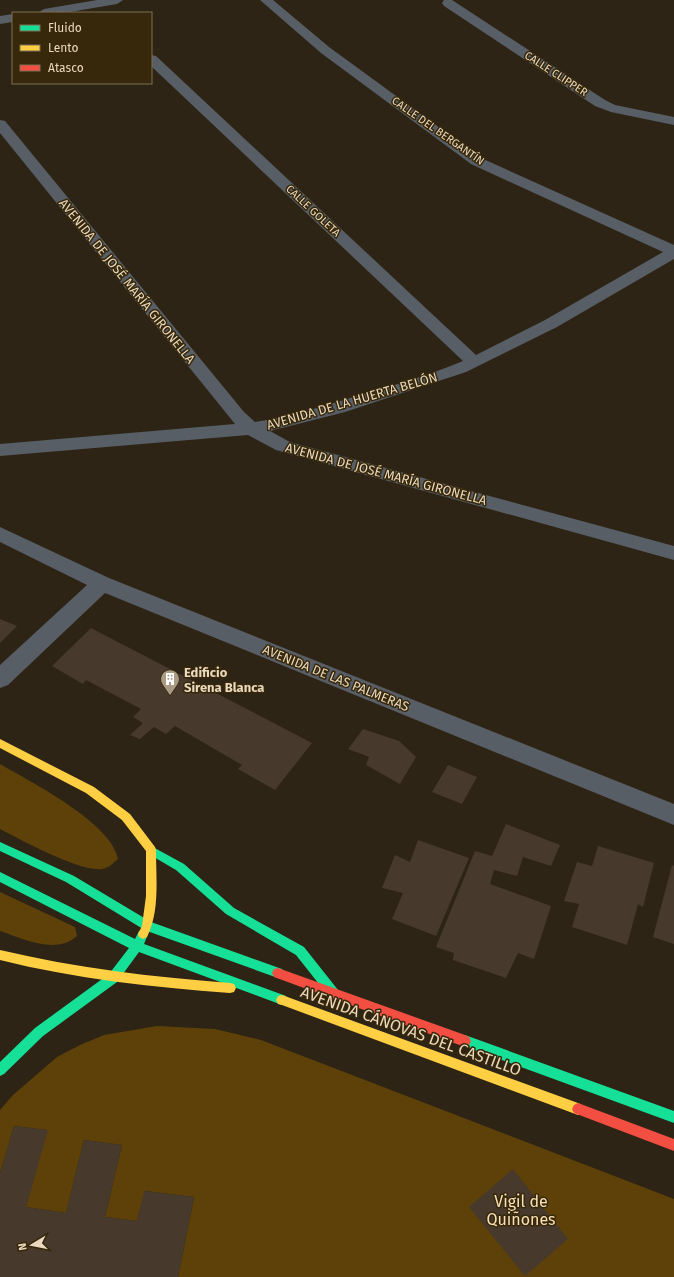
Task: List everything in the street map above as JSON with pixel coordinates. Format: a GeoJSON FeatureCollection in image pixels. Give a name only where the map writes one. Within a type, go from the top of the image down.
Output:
{"type":"FeatureCollection","features":[{"type":"Feature","properties":{"kind":"main road"},"geometry":{"type":"LineString","coordinates":[[0,743],[90,790],[126,817],[151,850],[180,867],[230,911],[300,951],[334,994]]}},
{"type":"Feature","properties":{"kind":"main road","name":"AVENIDA CÁNOVAS DEL CASTILLO"},"geometry":{"type":"LineString","coordinates":[[0,846],[70,879],[147,926],[674,1117]]}},
{"type":"Feature","properties":{"kind":"main road"},"geometry":{"type":"LineString","coordinates":[[0,1070],[39,1032],[112,978],[137,946],[147,926],[151,896],[151,850]]}},
{"type":"Feature","properties":{"kind":"main road","name":"AVENIDA CÁNOVAS DEL CASTILLO"},"geometry":{"type":"LineString","coordinates":[[0,877],[137,946],[674,1145]]}},
{"type":"Feature","properties":{"kind":"main road"},"geometry":{"type":"LineString","coordinates":[[0,955],[26,963],[112,978],[258,991]]}},
{"type":"Feature","properties":{"kind":"street"},"geometry":{"type":"LineString","coordinates":[[57,12],[97,9],[117,0]]}},
{"type":"Feature","properties":{"kind":"street","name":"CALLE DEL BERGANTÍN"},"geometry":{"type":"LineString","coordinates":[[266,0],[325,50],[476,161],[674,251]]}},
{"type":"Feature","properties":{"kind":"street","name":"CALLE CLIPPER"},"geometry":{"type":"LineString","coordinates":[[448,3],[600,103],[611,108],[674,121]]}},
{"type":"Feature","properties":{"kind":"street"},"geometry":{"type":"LineString","coordinates":[[0,20],[12,18]]}},
{"type":"Feature","properties":{"kind":"street","name":"CALLE GOLETA"},"geometry":{"type":"LineString","coordinates":[[152,60],[474,362]]}},
{"type":"Feature","properties":{"kind":"street","name":"AVENIDA DE JOSÉ MARÍA GIRONELLA"},"geometry":{"type":"LineString","coordinates":[[0,124],[237,416],[251,429],[283,446],[674,553]]}},
{"type":"Feature","properties":{"kind":"street","name":"AVENIDA DE LA HUERTA BELÓN"},"geometry":{"type":"LineString","coordinates":[[0,450],[275,426],[361,401],[445,374],[474,362],[584,306],[674,251]]}},
{"type":"Feature","properties":{"kind":"street","name":"AVENIDA DE LAS PALMERAS"},"geometry":{"type":"LineString","coordinates":[[0,534],[102,583],[674,815]]}},
{"type":"Feature","properties":{"kind":"street"},"geometry":{"type":"LineString","coordinates":[[0,679],[102,583]]}},
{"type":"Feature","properties":{"kind":"green space"},"geometry":{"type":"Polygon","coordinates":[[[0,764],[49,792],[86,818],[112,845],[118,859],[102,869],[92,869],[80,866],[66,861],[0,829],[0,764]]]}},
{"type":"Feature","properties":{"kind":"green space"},"geometry":{"type":"Polygon","coordinates":[[[0,892],[75,927],[77,936],[69,942],[50,945],[29,941],[0,931],[0,892]]]}},
{"type":"Feature","properties":{"kind":"green space","name":"Vigil de Quiñones"},"geometry":{"type":"Polygon","coordinates":[[[157,1026],[215,1029],[261,1040],[674,1199],[674,1277],[178,1277],[194,1197],[145,1191],[137,1221],[105,1217],[122,1145],[84,1140],[66,1213],[26,1207],[47,1130],[14,1126],[0,1173],[0,1110],[13,1095],[57,1057],[104,1035],[157,1026]]]}},
{"type":"Feature","properties":{"kind":"building"},"geometry":{"type":"Polygon","coordinates":[[[0,619],[17,626],[0,643],[0,619]]]}},
{"type":"Feature","properties":{"kind":"building","name":"Edificio Sirena Blanca"},"geometry":{"type":"Polygon","coordinates":[[[91,628],[312,743],[275,790],[238,769],[242,765],[175,726],[166,734],[154,727],[140,739],[130,735],[143,723],[133,717],[141,709],[86,680],[83,684],[52,666],[91,628]]]}},
{"type":"Feature","properties":{"kind":"building"},"geometry":{"type":"Polygon","coordinates":[[[363,729],[399,741],[416,757],[400,784],[366,765],[369,757],[348,749],[363,729]]]}},
{"type":"Feature","properties":{"kind":"building"},"geometry":{"type":"Polygon","coordinates":[[[448,765],[477,777],[462,804],[432,792],[448,765]]]}},
{"type":"Feature","properties":{"kind":"building"},"geometry":{"type":"Polygon","coordinates":[[[506,824],[560,845],[551,866],[523,857],[517,876],[494,870],[490,884],[551,906],[534,959],[518,953],[506,978],[453,960],[454,953],[436,947],[475,851],[492,856],[506,824]]]}},
{"type":"Feature","properties":{"kind":"building"},"geometry":{"type":"Polygon","coordinates":[[[418,840],[469,858],[436,936],[392,919],[403,893],[382,888],[395,855],[410,862],[418,840]]]}},
{"type":"Feature","properties":{"kind":"building"},"geometry":{"type":"Polygon","coordinates":[[[598,846],[654,863],[643,907],[638,904],[627,945],[572,927],[579,904],[564,901],[577,862],[592,866],[598,846]]]}},
{"type":"Feature","properties":{"kind":"building"},"geometry":{"type":"Polygon","coordinates":[[[672,865],[674,866],[674,944],[653,937],[672,865]]]}},
{"type":"Feature","properties":{"kind":"building"},"geometry":{"type":"Polygon","coordinates":[[[14,1126],[48,1130],[26,1207],[66,1213],[84,1140],[122,1145],[105,1217],[137,1221],[144,1191],[194,1197],[178,1277],[0,1277],[0,1173],[14,1126]]]}},
{"type":"Feature","properties":{"kind":"building"},"geometry":{"type":"Polygon","coordinates":[[[513,1169],[568,1239],[525,1276],[469,1207],[513,1169]]]}},
{"type":"Feature","properties":{"kind":"traffic: fast"},"geometry":{"type":"LineString","coordinates":[[0,846],[70,879],[147,926],[278,973]]}},
{"type":"Feature","properties":{"kind":"traffic: fast"},"geometry":{"type":"LineString","coordinates":[[151,850],[180,867],[230,911],[300,951],[334,994]]}},
{"type":"Feature","properties":{"kind":"traffic: fast"},"geometry":{"type":"LineString","coordinates":[[0,877],[137,946],[282,1000]]}},
{"type":"Feature","properties":{"kind":"traffic: fast"},"geometry":{"type":"LineString","coordinates":[[0,1070],[39,1032],[113,978],[137,946],[143,934]]}},
{"type":"Feature","properties":{"kind":"traffic: fast"},"geometry":{"type":"LineString","coordinates":[[465,1041],[674,1117]]}},
{"type":"Feature","properties":{"kind":"traffic: slow"},"geometry":{"type":"LineString","coordinates":[[0,743],[90,790],[126,817],[151,850],[151,896],[147,926],[143,934]]}},
{"type":"Feature","properties":{"kind":"traffic: slow"},"geometry":{"type":"LineString","coordinates":[[0,955],[86,973],[230,988]]}},
{"type":"Feature","properties":{"kind":"traffic: slow"},"geometry":{"type":"LineString","coordinates":[[282,1000],[578,1109]]}},
{"type":"Feature","properties":{"kind":"traffic: jam"},"geometry":{"type":"LineString","coordinates":[[278,973],[465,1041]]}},
{"type":"Feature","properties":{"kind":"traffic: jam"},"geometry":{"type":"LineString","coordinates":[[578,1109],[674,1145]]}},
{"type":"Feature","properties":{"kind":"place","name":"Edificio Sirena Blanca"},"geometry":{"type":"Point","coordinates":[170,696]}}]}
